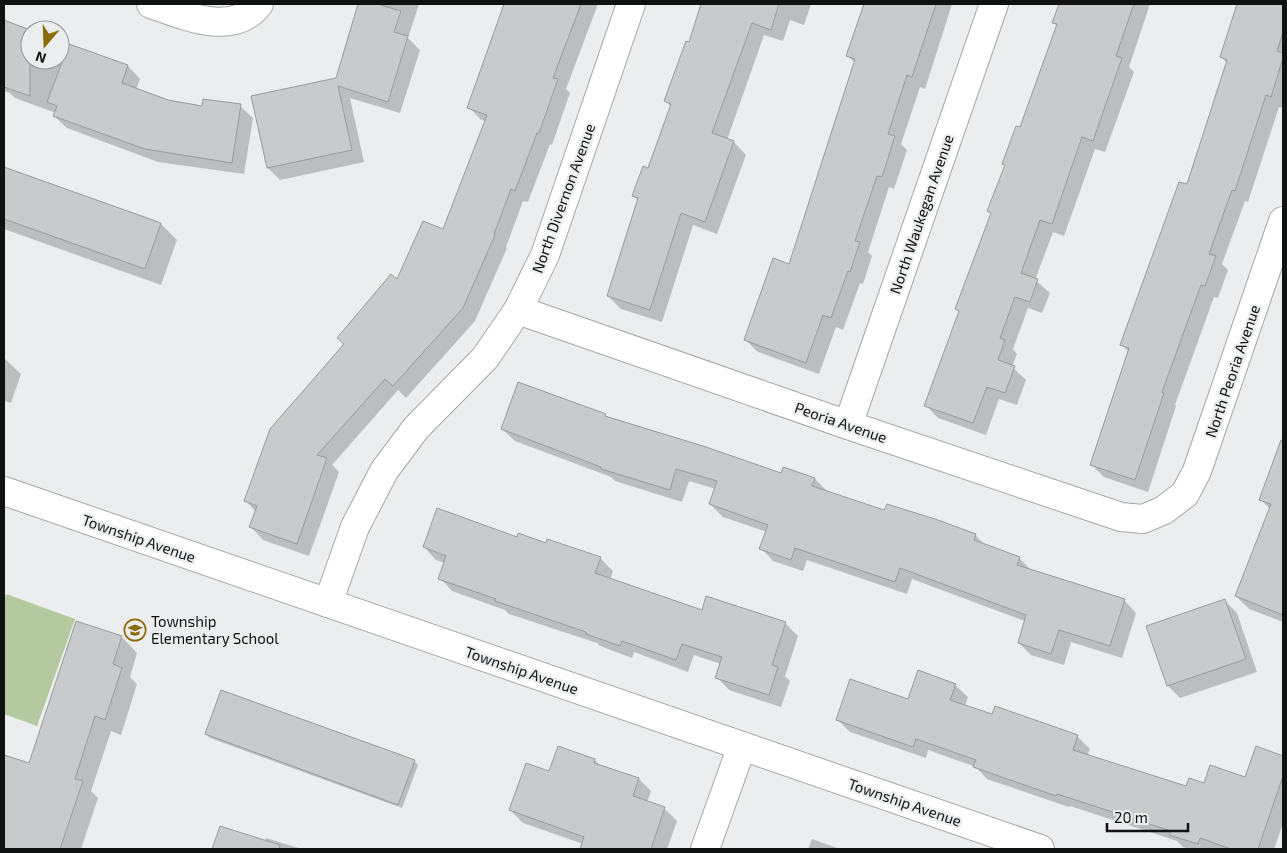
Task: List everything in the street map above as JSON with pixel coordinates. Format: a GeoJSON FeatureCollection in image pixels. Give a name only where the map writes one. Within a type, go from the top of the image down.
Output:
{"type":"FeatureCollection","features":[{"type":"Feature","properties":{"kind":"street"},"geometry":{"type":"LineString","coordinates":[[151,4],[202,21],[220,22],[239,18],[255,9],[259,4]]}},
{"type":"Feature","properties":{"kind":"street","name":"North Divernon Avenue"},"geometry":{"type":"LineString","coordinates":[[328,604],[355,527],[384,471],[416,428],[485,358],[518,310],[544,255],[631,4]]}},
{"type":"Feature","properties":{"kind":"street","name":"North Waukegan Avenue"},"geometry":{"type":"LineString","coordinates":[[848,425],[994,4]]}},
{"type":"Feature","properties":{"kind":"street","name":"North Peoria Avenue"},"geometry":{"type":"LineString","coordinates":[[1164,510],[1185,494],[1197,471],[1283,221]]}},
{"type":"Feature","properties":{"kind":"street","name":"Peoria Avenue"},"geometry":{"type":"LineString","coordinates":[[518,310],[848,425],[1121,517],[1143,519],[1164,510]]}},
{"type":"Feature","properties":{"kind":"street","name":"Township Avenue"},"geometry":{"type":"LineString","coordinates":[[4,491],[1040,849]]}},
{"type":"Feature","properties":{"kind":"street"},"geometry":{"type":"LineString","coordinates":[[705,849],[742,746]]}},
{"type":"Feature","properties":{"kind":"green space"},"geometry":{"type":"Polygon","coordinates":[[[6,594],[75,619],[37,726],[4,714],[4,601],[6,594]]]}},
{"type":"Feature","properties":{"kind":"building"},"geometry":{"type":"Polygon","coordinates":[[[358,4],[377,4],[401,11],[394,32],[408,36],[388,102],[338,86],[352,150],[267,168],[251,96],[336,78],[358,4]]]}},
{"type":"Feature","properties":{"kind":"building"},"geometry":{"type":"Polygon","coordinates":[[[504,4],[581,4],[553,78],[558,79],[539,133],[537,133],[515,191],[511,189],[495,235],[463,308],[393,386],[385,379],[317,455],[327,458],[297,544],[249,527],[257,506],[244,501],[270,429],[344,344],[337,338],[391,274],[397,279],[423,221],[443,229],[487,115],[467,108],[504,4]]]}},
{"type":"Feature","properties":{"kind":"building"},"geometry":{"type":"Polygon","coordinates":[[[701,4],[779,4],[771,30],[752,23],[712,133],[734,141],[705,222],[681,213],[650,310],[607,296],[638,198],[632,196],[643,166],[648,168],[671,104],[664,101],[686,41],[689,42],[701,4]]]}},
{"type":"Feature","properties":{"kind":"building"},"geometry":{"type":"Polygon","coordinates":[[[864,4],[936,4],[912,77],[907,75],[888,134],[895,136],[882,177],[877,176],[855,241],[860,242],[850,272],[848,271],[831,318],[823,315],[806,363],[744,340],[773,258],[789,264],[855,59],[846,56],[864,4]]]}},
{"type":"Feature","properties":{"kind":"building"},"geometry":{"type":"Polygon","coordinates":[[[1059,4],[1134,4],[1116,56],[1122,58],[1093,141],[1082,137],[1052,224],[1040,220],[1021,273],[1038,279],[1030,302],[1015,297],[1000,338],[1005,340],[998,360],[1015,366],[1005,393],[987,387],[973,423],[924,406],[959,311],[955,309],[991,213],[987,211],[1005,165],[1002,164],[1016,126],[1020,127],[1057,24],[1052,23],[1059,4]]]}},
{"type":"Feature","properties":{"kind":"building"},"geometry":{"type":"Polygon","coordinates":[[[1237,4],[1283,4],[1283,32],[1277,51],[1283,53],[1283,58],[1271,97],[1266,95],[1235,191],[1232,190],[1209,254],[1216,256],[1205,286],[1201,285],[1162,392],[1164,393],[1135,480],[1090,465],[1129,348],[1120,345],[1179,182],[1187,184],[1227,60],[1220,57],[1237,4]]]}},
{"type":"Feature","properties":{"kind":"building"},"geometry":{"type":"Polygon","coordinates":[[[4,20],[20,26],[20,70],[30,70],[30,96],[4,87],[4,20]]]}},
{"type":"Feature","properties":{"kind":"building"},"geometry":{"type":"Polygon","coordinates":[[[70,44],[128,65],[122,83],[168,100],[202,106],[203,99],[241,104],[232,163],[145,149],[53,116],[57,106],[47,102],[59,70],[70,70],[70,44]]]}},
{"type":"Feature","properties":{"kind":"building"},"geometry":{"type":"Polygon","coordinates":[[[4,167],[161,223],[145,269],[4,219],[4,167]]]}},
{"type":"Feature","properties":{"kind":"building"},"geometry":{"type":"Polygon","coordinates":[[[518,382],[606,414],[605,416],[706,447],[781,473],[783,467],[815,478],[812,486],[884,510],[887,504],[938,520],[976,534],[974,540],[1020,557],[1017,565],[1125,599],[1110,646],[1059,630],[1051,654],[1018,643],[1026,615],[900,568],[895,582],[795,548],[791,560],[759,549],[768,525],[709,504],[717,481],[676,469],[670,490],[601,469],[601,467],[501,429],[518,382]]]}},
{"type":"Feature","properties":{"kind":"building"},"geometry":{"type":"Polygon","coordinates":[[[1281,440],[1283,441],[1283,615],[1235,596],[1271,504],[1259,500],[1281,440]]]}},
{"type":"Feature","properties":{"kind":"building"},"geometry":{"type":"Polygon","coordinates":[[[437,508],[517,537],[518,533],[546,543],[547,539],[601,557],[595,573],[702,610],[706,596],[786,622],[772,665],[778,667],[769,695],[715,678],[722,657],[682,644],[676,660],[622,641],[620,646],[438,579],[446,556],[423,547],[437,508]]]}},
{"type":"Feature","properties":{"kind":"building"},"geometry":{"type":"Polygon","coordinates":[[[1225,599],[1246,659],[1167,686],[1146,626],[1225,599]]]}},
{"type":"Feature","properties":{"kind":"building"},"geometry":{"type":"Polygon","coordinates":[[[76,621],[122,636],[113,664],[122,668],[105,720],[95,716],[75,779],[83,781],[60,849],[4,849],[4,755],[29,763],[76,621]]]}},
{"type":"Feature","properties":{"kind":"building"},"geometry":{"type":"Polygon","coordinates":[[[918,670],[956,684],[950,700],[992,714],[995,706],[1078,735],[1073,750],[1186,786],[1189,778],[1204,783],[1210,765],[1245,777],[1256,746],[1283,756],[1283,776],[1258,849],[1231,849],[1200,838],[1198,844],[1169,835],[1171,831],[1057,794],[1056,796],[973,767],[976,760],[916,739],[913,747],[836,720],[850,679],[908,699],[918,670]]]}},
{"type":"Feature","properties":{"kind":"building"},"geometry":{"type":"Polygon","coordinates":[[[221,690],[415,760],[398,805],[205,734],[221,690]]]}},
{"type":"Feature","properties":{"kind":"building"},"geometry":{"type":"Polygon","coordinates":[[[558,746],[595,759],[594,763],[639,778],[633,796],[665,807],[651,849],[580,849],[584,837],[509,810],[526,763],[549,771],[558,746]]]}},
{"type":"Feature","properties":{"kind":"building"},"geometry":{"type":"Polygon","coordinates":[[[220,826],[280,845],[279,849],[212,849],[220,826]]]}},
{"type":"Feature","properties":{"kind":"place","name":"Township Elementary School"},"geometry":{"type":"Point","coordinates":[135,630]}}]}
